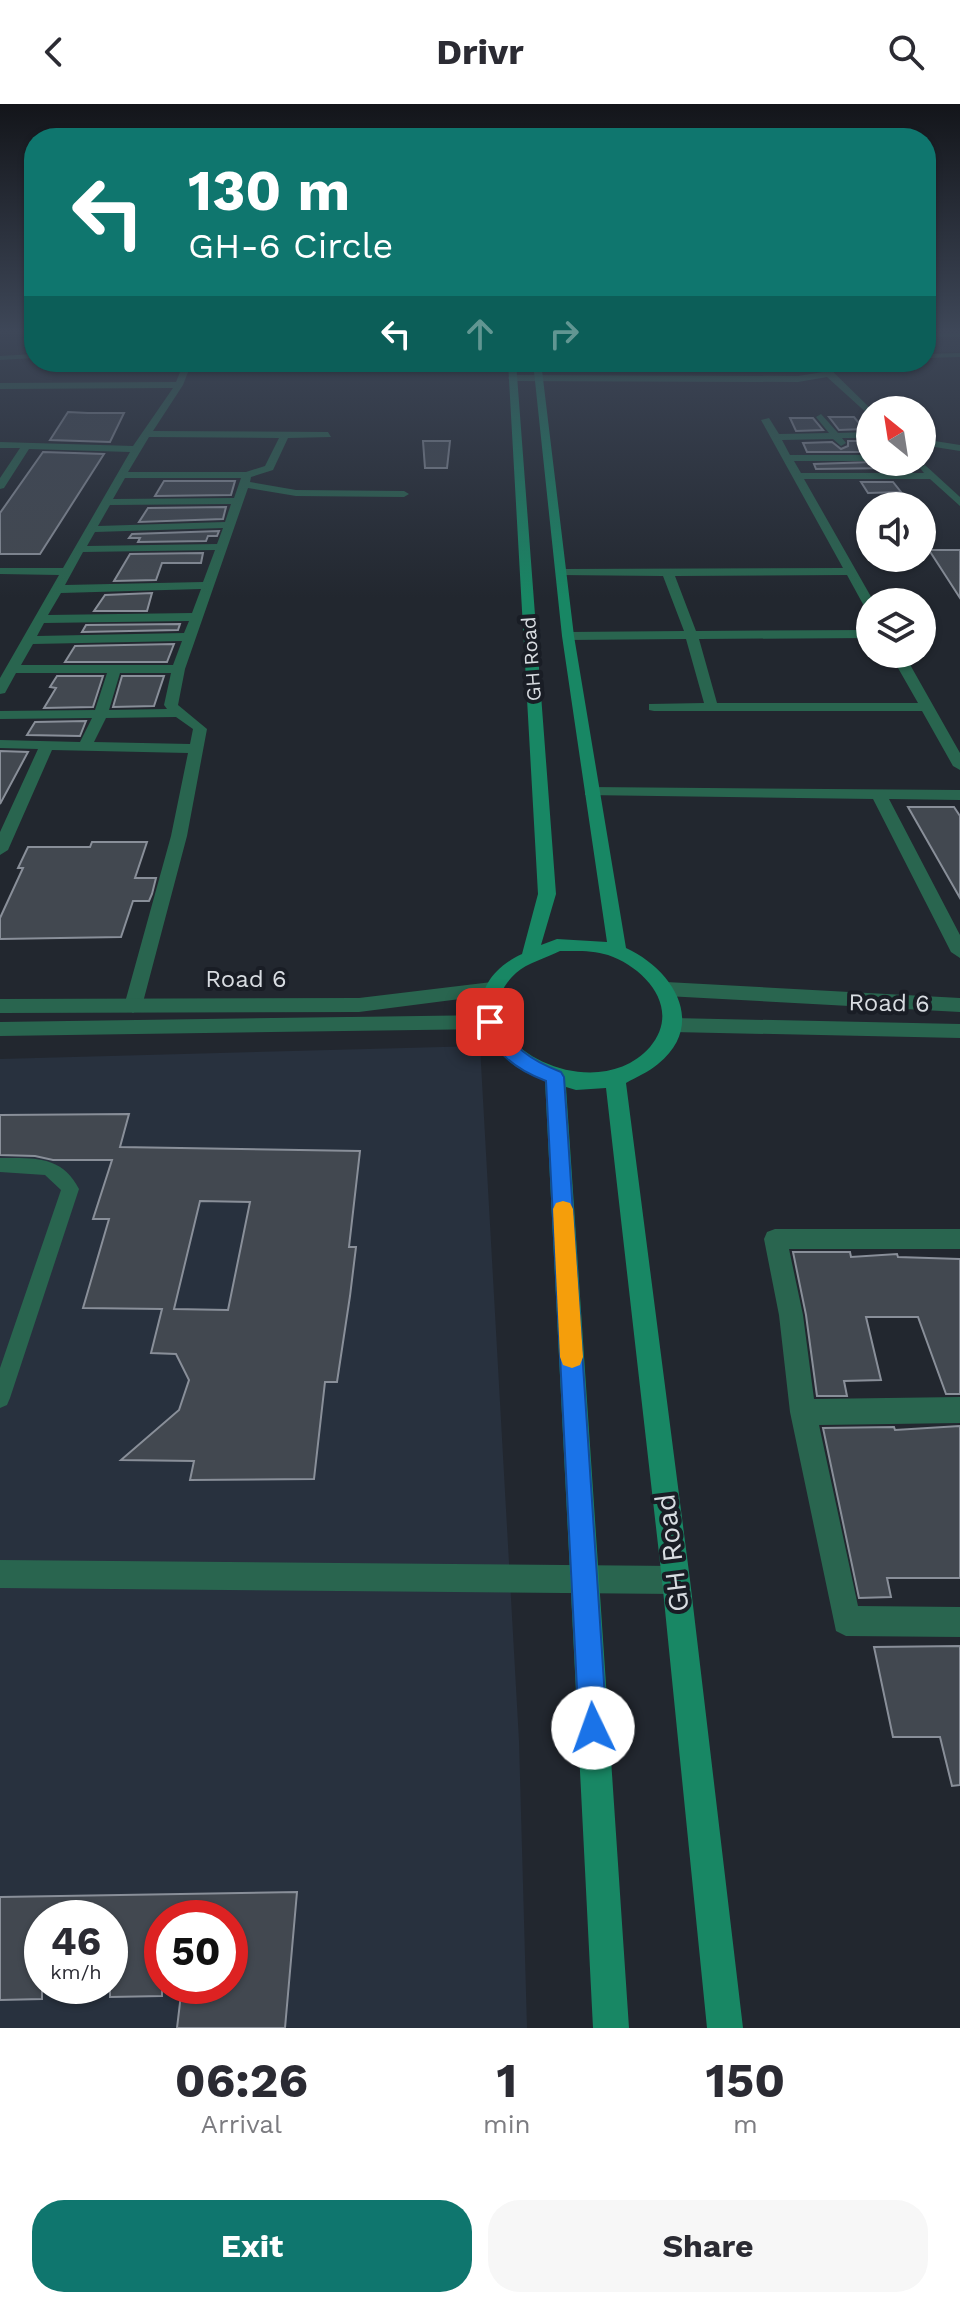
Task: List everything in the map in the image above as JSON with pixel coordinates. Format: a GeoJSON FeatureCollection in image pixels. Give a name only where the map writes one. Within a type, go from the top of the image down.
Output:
{"type":"FeatureCollection","features":[{"type":"Feature","properties":{"kind":"main road","name":"GH Road"},"geometry":{"type":"LineString","coordinates":[[515,419],[547,894],[530,953]]}},
{"type":"Feature","properties":{"kind":"main road","name":"GH Road"},"geometry":{"type":"LineString","coordinates":[[543,419],[568,636],[617,951]]}},
{"type":"Feature","properties":{"kind":"main road"},"geometry":{"type":"LineString","coordinates":[[557,945],[587,945],[617,951],[654,974],[666,989],[673,1006],[673,1025],[664,1047],[644,1066],[615,1078],[596,1081],[555,1077],[532,1068],[512,1055],[498,1040],[490,1022],[488,1005],[492,989],[507,969],[530,953],[557,945]]}},
{"type":"Feature","properties":{"kind":"main road"},"geometry":{"type":"LineString","coordinates":[[555,1077],[611,2028]]}},
{"type":"Feature","properties":{"kind":"main road","name":"GH Road"},"geometry":{"type":"LineString","coordinates":[[615,1078],[676,1580],[725,2028]]}},
{"type":"Feature","properties":{"kind":"street"},"geometry":{"type":"LineString","coordinates":[[0,690],[136,449],[157,419]]}},
{"type":"Feature","properties":{"kind":"street"},"geometry":{"type":"LineString","coordinates":[[822,419],[856,463]]}},
{"type":"Feature","properties":{"kind":"street"},"geometry":{"type":"LineString","coordinates":[[766,420],[860,588]]}},
{"type":"Feature","properties":{"kind":"street"},"geometry":{"type":"LineString","coordinates":[[147,434],[328,435]]}},
{"type":"Feature","properties":{"kind":"street"},"geometry":{"type":"LineString","coordinates":[[226,488],[269,468],[285,435]]}},
{"type":"Feature","properties":{"kind":"street"},"geometry":{"type":"LineString","coordinates":[[777,442],[856,435]]}},
{"type":"Feature","properties":{"kind":"street"},"geometry":{"type":"LineString","coordinates":[[777,442],[856,446]]}},
{"type":"Feature","properties":{"kind":"street"},"geometry":{"type":"LineString","coordinates":[[936,444],[960,448]]}},
{"type":"Feature","properties":{"kind":"street"},"geometry":{"type":"LineString","coordinates":[[0,445],[136,449]]}},
{"type":"Feature","properties":{"kind":"street"},"geometry":{"type":"LineString","coordinates":[[0,486],[26,446]]}},
{"type":"Feature","properties":{"kind":"street"},"geometry":{"type":"LineString","coordinates":[[787,458],[853,458]]}},
{"type":"Feature","properties":{"kind":"street"},"geometry":{"type":"LineString","coordinates":[[122,475],[244,482],[296,493],[404,494]]}},
{"type":"Feature","properties":{"kind":"street"},"geometry":{"type":"LineString","coordinates":[[797,476],[856,476]]}},
{"type":"Feature","properties":{"kind":"street"},"geometry":{"type":"LineString","coordinates":[[933,476],[958,498]]}},
{"type":"Feature","properties":{"kind":"street"},"geometry":{"type":"LineString","coordinates":[[177,713],[171,705],[178,669],[244,482]]}},
{"type":"Feature","properties":{"kind":"street"},"geometry":{"type":"LineString","coordinates":[[115,488],[131,488]]}},
{"type":"Feature","properties":{"kind":"street"},"geometry":{"type":"LineString","coordinates":[[107,502],[233,513]]}},
{"type":"Feature","properties":{"kind":"street"},"geometry":{"type":"LineString","coordinates":[[99,516],[233,513]]}},
{"type":"Feature","properties":{"kind":"street"},"geometry":{"type":"LineString","coordinates":[[92,529],[233,513]]}},
{"type":"Feature","properties":{"kind":"street"},"geometry":{"type":"LineString","coordinates":[[80,549],[221,547]]}},
{"type":"Feature","properties":{"kind":"street"},"geometry":{"type":"LineString","coordinates":[[0,571],[67,572]]}},
{"type":"Feature","properties":{"kind":"street"},"geometry":{"type":"LineString","coordinates":[[563,573],[850,571]]}},
{"type":"Feature","properties":{"kind":"street"},"geometry":{"type":"LineString","coordinates":[[668,573],[691,634],[712,708]]}},
{"type":"Feature","properties":{"kind":"street"},"geometry":{"type":"LineString","coordinates":[[58,589],[207,585]]}},
{"type":"Feature","properties":{"kind":"street"},"geometry":{"type":"LineString","coordinates":[[41,619],[196,617]]}},
{"type":"Feature","properties":{"kind":"street"},"geometry":{"type":"LineString","coordinates":[[568,636],[856,634]]}},
{"type":"Feature","properties":{"kind":"street"},"geometry":{"type":"LineString","coordinates":[[30,640],[189,637]]}},
{"type":"Feature","properties":{"kind":"street"},"geometry":{"type":"LineString","coordinates":[[905,668],[960,766]]}},
{"type":"Feature","properties":{"kind":"street"},"geometry":{"type":"LineString","coordinates":[[14,669],[178,669]]}},
{"type":"Feature","properties":{"kind":"street"},"geometry":{"type":"LineString","coordinates":[[85,746],[101,714],[115,669]]}},
{"type":"Feature","properties":{"kind":"street"},"geometry":{"type":"LineString","coordinates":[[654,707],[927,707]]}},
{"type":"Feature","properties":{"kind":"street"},"geometry":{"type":"LineString","coordinates":[[0,715],[177,713],[194,721],[200,729],[179,836],[133,1006]]}},
{"type":"Feature","properties":{"kind":"street"},"geometry":{"type":"LineString","coordinates":[[938,726],[960,726]]}},
{"type":"Feature","properties":{"kind":"street"},"geometry":{"type":"LineString","coordinates":[[0,744],[196,749]]}},
{"type":"Feature","properties":{"kind":"street"},"geometry":{"type":"LineString","coordinates":[[0,850],[47,745]]}},
{"type":"Feature","properties":{"kind":"street"},"geometry":{"type":"LineString","coordinates":[[590,792],[960,795]]}},
{"type":"Feature","properties":{"kind":"street"},"geometry":{"type":"LineString","coordinates":[[879,795],[960,952]]}},
{"type":"Feature","properties":{"kind":"street","name":"Road 6"},"geometry":{"type":"LineString","coordinates":[[0,1006],[359,1005],[492,989]]}},
{"type":"Feature","properties":{"kind":"street","name":"Road 6"},"geometry":{"type":"LineString","coordinates":[[666,989],[960,1005]]}},
{"type":"Feature","properties":{"kind":"street","name":"Road 6"},"geometry":{"type":"LineString","coordinates":[[0,1029],[490,1022]]}},
{"type":"Feature","properties":{"kind":"street","name":"Road 6"},"geometry":{"type":"LineString","coordinates":[[673,1025],[960,1031]]}},
{"type":"Feature","properties":{"kind":"street"},"geometry":{"type":"LineString","coordinates":[[960,1239],[775,1239],[791,1315],[803,1412],[846,1621],[960,1622]]}},
{"type":"Feature","properties":{"kind":"street"},"geometry":{"type":"LineString","coordinates":[[803,1412],[960,1410]]}},
{"type":"Feature","properties":{"kind":"street"},"geometry":{"type":"LineString","coordinates":[[0,1574],[676,1580]]}},
{"type":"Feature","properties":{"kind":"lane"},"geometry":{"type":"LineString","coordinates":[[0,1165],[48,1167],[64,1176],[70,1189],[0,1398]]}},
{"type":"Feature","properties":{"kind":"shaded area"},"geometry":{"type":"Polygon","coordinates":[[[480,1046],[519,1741],[527,2028],[0,2028],[0,1059],[480,1046]]]}},
{"type":"Feature","properties":{"kind":"building"},"geometry":{"type":"Polygon","coordinates":[[[64,419],[121,419],[110,442],[50,440],[64,419]]]}},
{"type":"Feature","properties":{"kind":"building"},"geometry":{"type":"Polygon","coordinates":[[[790,419],[814,419],[823,430],[796,431],[790,419]]]}},
{"type":"Feature","properties":{"kind":"building"},"geometry":{"type":"Polygon","coordinates":[[[830,419],[855,419],[856,429],[839,430],[830,419]]]}},
{"type":"Feature","properties":{"kind":"building"},"geometry":{"type":"Polygon","coordinates":[[[423,441],[450,441],[447,468],[425,468],[423,441]]]}},
{"type":"Feature","properties":{"kind":"building"},"geometry":{"type":"Polygon","coordinates":[[[848,441],[856,441],[856,452],[807,452],[803,443],[832,442],[841,449],[848,446],[848,441]]]}},
{"type":"Feature","properties":{"kind":"building"},"geometry":{"type":"Polygon","coordinates":[[[43,452],[104,454],[40,554],[0,554],[0,513],[43,452]]]}},
{"type":"Feature","properties":{"kind":"building"},"geometry":{"type":"Polygon","coordinates":[[[856,463],[856,468],[816,469],[814,464],[856,463]]]}},
{"type":"Feature","properties":{"kind":"building"},"geometry":{"type":"Polygon","coordinates":[[[164,481],[235,481],[231,495],[155,496],[164,481]]]}},
{"type":"Feature","properties":{"kind":"building"},"geometry":{"type":"Polygon","coordinates":[[[861,482],[893,482],[901,492],[867,492],[861,482]]]}},
{"type":"Feature","properties":{"kind":"building"},"geometry":{"type":"Polygon","coordinates":[[[226,507],[223,519],[139,522],[148,508],[226,507]]]}},
{"type":"Feature","properties":{"kind":"building"},"geometry":{"type":"Polygon","coordinates":[[[219,531],[217,536],[208,536],[206,541],[138,542],[140,538],[129,538],[132,534],[219,531]]]}},
{"type":"Feature","properties":{"kind":"building"},"geometry":{"type":"Polygon","coordinates":[[[936,550],[960,550],[960,598],[936,561],[936,550]]]}},
{"type":"Feature","properties":{"kind":"building"},"geometry":{"type":"Polygon","coordinates":[[[203,553],[201,563],[162,563],[156,580],[114,581],[130,554],[203,553]]]}},
{"type":"Feature","properties":{"kind":"building"},"geometry":{"type":"Polygon","coordinates":[[[152,593],[147,611],[94,611],[105,595],[152,593]]]}},
{"type":"Feature","properties":{"kind":"building"},"geometry":{"type":"Polygon","coordinates":[[[180,624],[178,630],[82,632],[86,625],[180,624]]]}},
{"type":"Feature","properties":{"kind":"building"},"geometry":{"type":"Polygon","coordinates":[[[174,644],[167,662],[65,662],[75,646],[174,644]]]}},
{"type":"Feature","properties":{"kind":"building"},"geometry":{"type":"Polygon","coordinates":[[[57,676],[103,676],[93,707],[44,708],[56,688],[50,687],[57,676]]]}},
{"type":"Feature","properties":{"kind":"building"},"geometry":{"type":"Polygon","coordinates":[[[122,676],[164,676],[154,706],[113,707],[122,676]]]}},
{"type":"Feature","properties":{"kind":"building"},"geometry":{"type":"Polygon","coordinates":[[[86,721],[80,736],[27,735],[35,722],[86,721]]]}},
{"type":"Feature","properties":{"kind":"building"},"geometry":{"type":"Polygon","coordinates":[[[0,751],[28,752],[0,804],[0,751]]]}},
{"type":"Feature","properties":{"kind":"building"},"geometry":{"type":"Polygon","coordinates":[[[908,807],[954,807],[960,816],[960,898],[908,807]]]}},
{"type":"Feature","properties":{"kind":"building"},"geometry":{"type":"Polygon","coordinates":[[[92,842],[147,842],[135,878],[156,878],[152,894],[149,901],[133,901],[121,937],[0,939],[0,918],[23,868],[18,868],[28,847],[90,847],[92,842]]]}},
{"type":"Feature","properties":{"kind":"building"},"geometry":{"type":"Polygon","coordinates":[[[129,1114],[120,1147],[360,1151],[349,1247],[356,1247],[350,1296],[337,1382],[325,1382],[314,1479],[190,1480],[194,1461],[121,1460],[179,1410],[189,1380],[176,1354],[151,1353],[162,1309],[83,1308],[109,1219],[93,1219],[112,1160],[53,1160],[0,1155],[0,1115],[129,1114]],[[200,1201],[174,1309],[228,1310],[250,1202],[200,1201]]]}},
{"type":"Feature","properties":{"kind":"building"},"geometry":{"type":"Polygon","coordinates":[[[793,1252],[850,1252],[851,1257],[897,1254],[898,1257],[960,1259],[960,1394],[946,1394],[918,1317],[866,1317],[881,1380],[844,1381],[847,1396],[817,1396],[806,1315],[793,1252]]]}},
{"type":"Feature","properties":{"kind":"building"},"geometry":{"type":"Polygon","coordinates":[[[960,1426],[960,1578],[887,1578],[891,1597],[859,1598],[823,1428],[894,1427],[895,1430],[960,1426]]]}},
{"type":"Feature","properties":{"kind":"building"},"geometry":{"type":"Polygon","coordinates":[[[960,1646],[960,1785],[952,1786],[940,1737],[893,1737],[874,1647],[960,1646]]]}},
{"type":"Feature","properties":{"kind":"building"},"geometry":{"type":"Polygon","coordinates":[[[297,1892],[285,2028],[177,2028],[180,2004],[248,2004],[248,1900],[144,1900],[144,1996],[128,1997],[128,1900],[24,1900],[24,1999],[0,2000],[0,1897],[297,1892]]]}},
{"type":"Feature","properties":{"kind":"slow traffic"},"geometry":{"type":"LineString","coordinates":[[563,1209],[572,1357]]}},
{"type":"Feature","properties":{"kind":"route"},"geometry":{"type":"LineString","coordinates":[[490,1022],[498,1040],[512,1055],[532,1068],[555,1077],[593,1728]]}}]}
